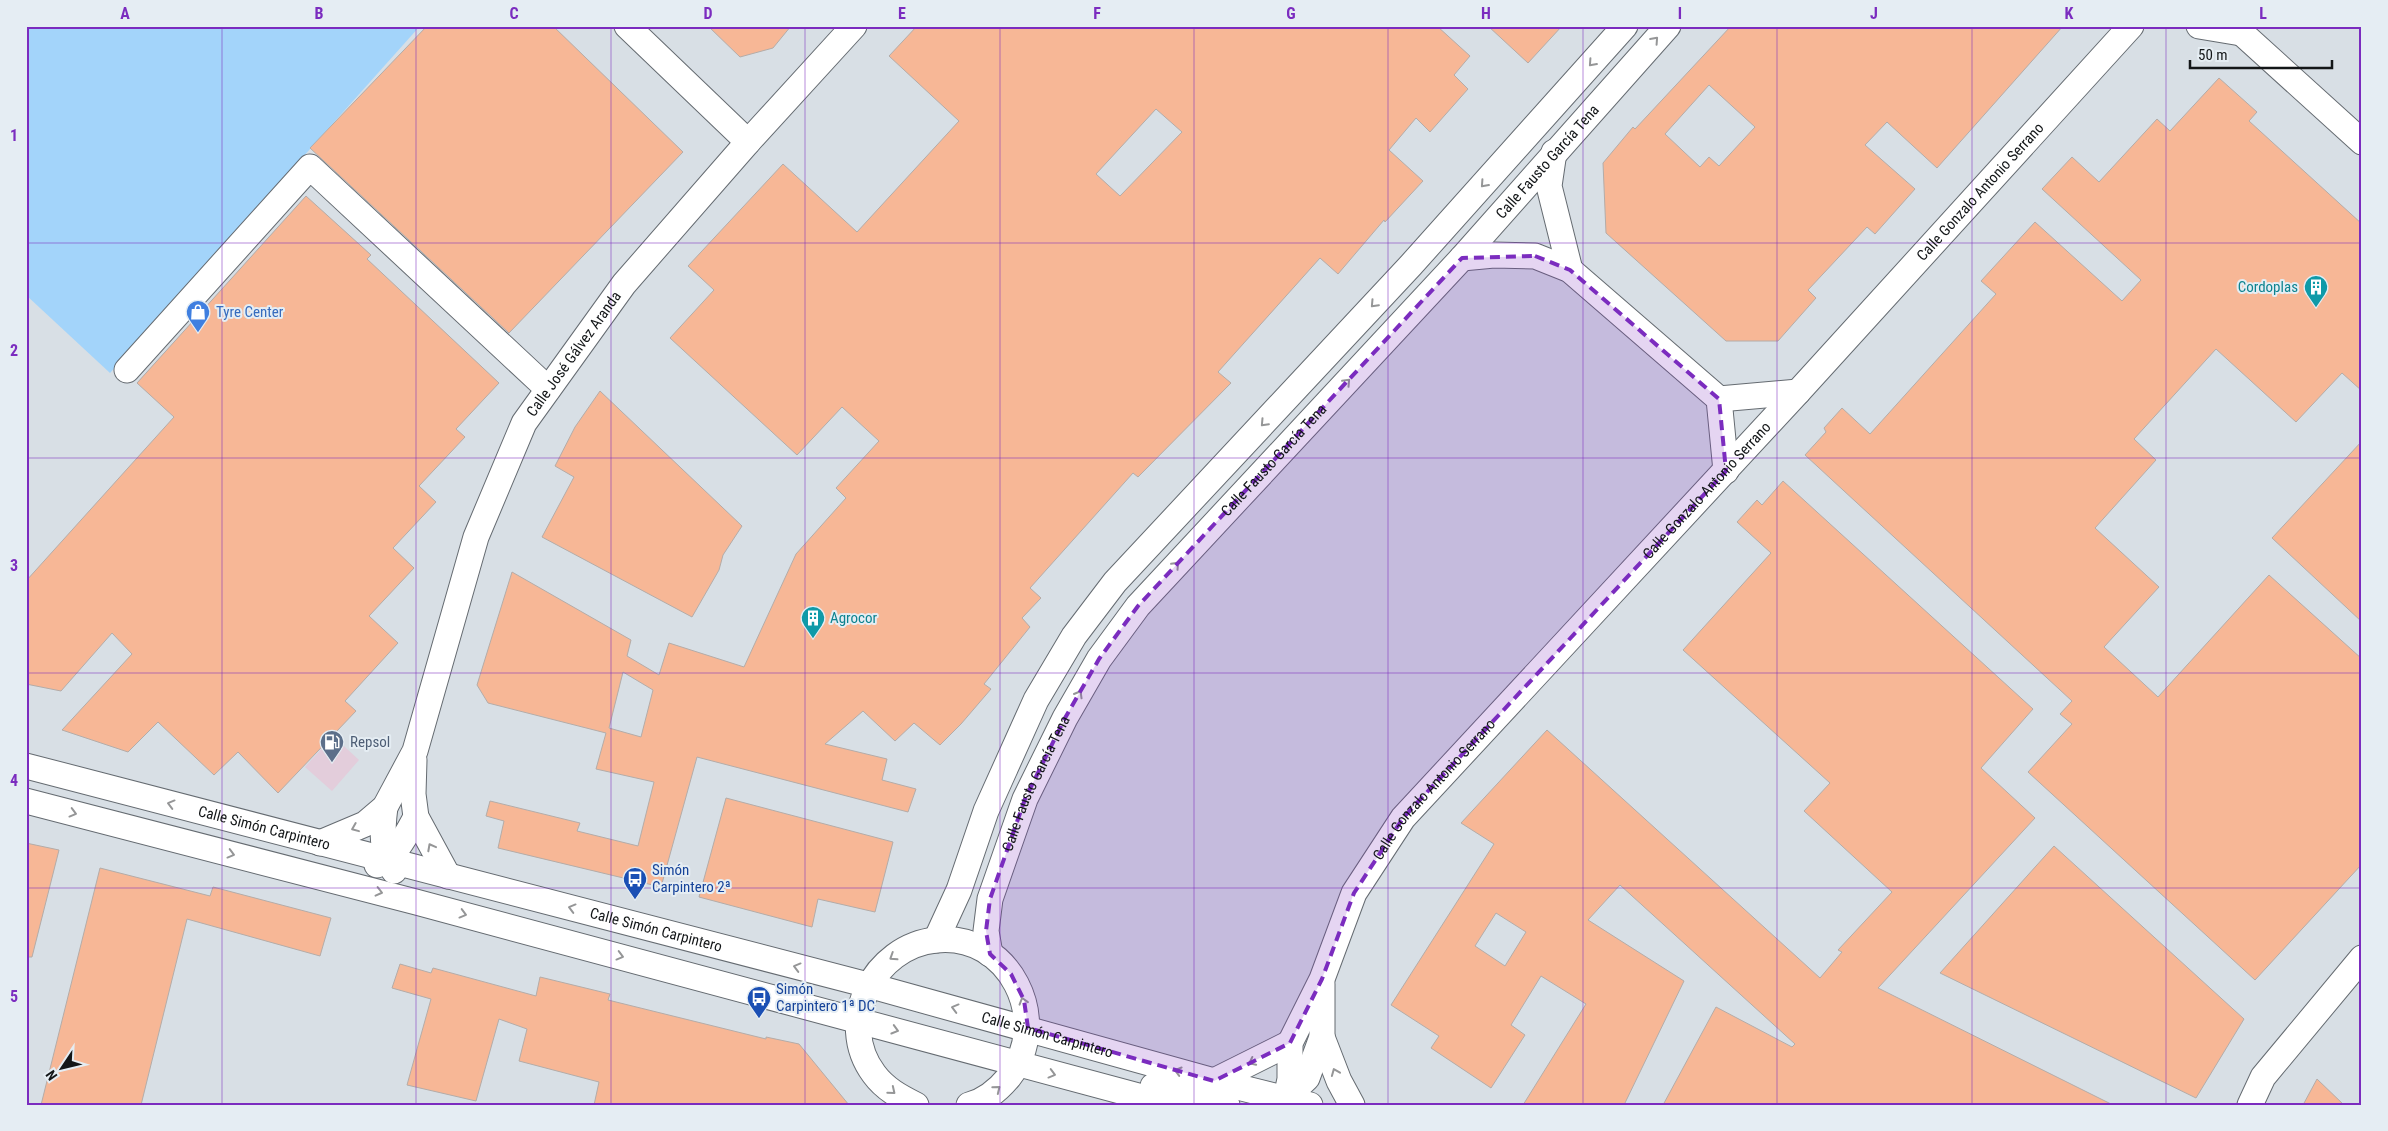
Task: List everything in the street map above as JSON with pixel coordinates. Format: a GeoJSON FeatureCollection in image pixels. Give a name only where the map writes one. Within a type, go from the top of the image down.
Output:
{"type":"FeatureCollection","features":[{"type":"Feature","properties":{"kind":"street"},"geometry":{"type":"LineString","coordinates":[[627,26],[748,142]]}},
{"type":"Feature","properties":{"kind":"street","name":"Calle José Gálvez Aranda"},"geometry":{"type":"LineString","coordinates":[[320,842],[365,824],[385,807],[415,751],[476,537],[524,423],[624,284],[748,142],[854,26]]}},
{"type":"Feature","properties":{"kind":"street"},"geometry":{"type":"LineString","coordinates":[[936,940],[959,890],[986,811],[1036,700],[1074,636],[1115,582],[1411,265],[1625,26]]}},
{"type":"Feature","properties":{"kind":"street","name":"Calle Fausto García Tena"},"geometry":{"type":"LineString","coordinates":[[990,954],[986,931],[990,898],[1025,798],[1065,718],[1099,659],[1138,606],[1462,258],[1554,152],[1668,26]]}},
{"type":"Feature","properties":{"kind":"street","name":"Calle Gonzalo Antonio Serrano"},"geometry":{"type":"LineString","coordinates":[[1280,1102],[1290,1079],[1290,1043],[1322,979],[1354,893],[1403,818],[1726,471],[2131,26]]}},
{"type":"Feature","properties":{"kind":"street"},"geometry":{"type":"LineString","coordinates":[[2199,26],[2237,30],[2362,142]]}},
{"type":"Feature","properties":{"kind":"street"},"geometry":{"type":"LineString","coordinates":[[1554,152],[1549,186],[1570,270]]}},
{"type":"Feature","properties":{"kind":"street"},"geometry":{"type":"LineString","coordinates":[[127,370],[310,167],[548,389]]}},
{"type":"Feature","properties":{"kind":"street"},"geometry":{"type":"LineString","coordinates":[[1462,258],[1494,255],[1535,256],[1570,270],[1719,399],[1726,471]]}},
{"type":"Feature","properties":{"kind":"street"},"geometry":{"type":"LineString","coordinates":[[1719,399],[1798,392]]}},
{"type":"Feature","properties":{"kind":"street","name":"Calle José Gálvez Aranda"},"geometry":{"type":"LineString","coordinates":[[415,751],[413,794],[416,817],[448,876]]}},
{"type":"Feature","properties":{"kind":"street","name":"Calle Simón Carpintero"},"geometry":{"type":"LineString","coordinates":[[26,766],[868,985],[1028,1028],[1214,1081],[1280,1102],[1310,1105]]}},
{"type":"Feature","properties":{"kind":"street"},"geometry":{"type":"LineString","coordinates":[[26,801],[416,902],[1172,1105]]}},
{"type":"Feature","properties":{"kind":"street"},"geometry":{"type":"LineString","coordinates":[[385,807],[383,826],[386,860],[416,902]]}},
{"type":"Feature","properties":{"kind":"street"},"geometry":{"type":"LineString","coordinates":[[342,883],[386,860],[398,847],[416,817]]}},
{"type":"Feature","properties":{"kind":"street"},"geometry":{"type":"LineString","coordinates":[[916,1105],[894,1094],[874,1073],[862,1048],[858,1020],[861,1002],[868,985],[885,962],[909,946],[936,940],[964,942],[990,954],[1011,974],[1024,1000],[1028,1028],[1025,1047],[1018,1065],[1000,1088],[976,1103],[969,1105]]}},
{"type":"Feature","properties":{"kind":"street"},"geometry":{"type":"LineString","coordinates":[[2250,1105],[2263,1077],[2362,958]]}},
{"type":"Feature","properties":{"kind":"street","name":"Calle Gonzalo Antonio Serrano"},"geometry":{"type":"LineString","coordinates":[[1280,1102],[1307,1078],[1322,1037],[1322,979]]}},
{"type":"Feature","properties":{"kind":"street","name":"Calle Gonzalo Antonio Serrano"},"geometry":{"type":"LineString","coordinates":[[1322,1037],[1339,1081],[1352,1105]]}},
{"type":"Feature","properties":{"kind":"street"},"geometry":{"type":"LineString","coordinates":[[1214,1081],[1290,1043]]}},
{"type":"Feature","properties":{"kind":"street"},"geometry":{"type":"LineString","coordinates":[[1099,1086],[1144,1083],[1226,1105]]}},
{"type":"Feature","properties":{"kind":"highlighted area"},"geometry":{"type":"Polygon","coordinates":[[[1535,256],[1570,270],[1719,399],[1726,471],[1403,818],[1354,893],[1322,979],[1290,1043],[1214,1081],[1028,1028],[1024,1000],[1011,974],[990,954],[986,931],[990,899],[1025,799],[1065,718],[1099,659],[1138,606],[1462,258],[1535,256]]]}},
{"type":"Feature","properties":{"kind":"shaded area"},"geometry":{"type":"Polygon","coordinates":[[[26,26],[420,26],[110,373],[26,295],[26,26]]]}},
{"type":"Feature","properties":{"kind":"shaded area","name":"Repsol"},"geometry":{"type":"Polygon","coordinates":[[[333,736],[359,760],[332,791],[305,767],[333,736]]]}},
{"type":"Feature","properties":{"kind":"building"},"geometry":{"type":"Polygon","coordinates":[[[427,26],[553,26],[683,152],[509,333],[310,148],[427,26]]]}},
{"type":"Feature","properties":{"kind":"building"},"geometry":{"type":"Polygon","coordinates":[[[708,26],[791,26],[773,48],[740,57],[708,26]]]}},
{"type":"Feature","properties":{"kind":"building"},"geometry":{"type":"Polygon","coordinates":[[[917,26],[1437,26],[1470,56],[1454,75],[1468,89],[1430,132],[1416,118],[1389,150],[1423,181],[1385,222],[1384,220],[1338,274],[1320,258],[1218,372],[1231,383],[1138,477],[1133,473],[1030,588],[1041,598],[1022,618],[1030,627],[984,684],[991,689],[961,724],[940,745],[914,723],[895,741],[863,711],[825,744],[887,759],[882,780],[916,789],[908,812],[697,757],[661,887],[498,848],[504,821],[486,816],[490,801],[580,823],[577,831],[638,846],[654,782],[596,769],[606,733],[488,703],[477,685],[512,572],[631,640],[627,656],[659,675],[669,643],[744,667],[796,554],[846,498],[836,488],[879,441],[842,407],[797,455],[670,338],[714,290],[688,266],[783,164],[857,232],[959,121],[889,56],[917,26]],[[1156,109],[1096,174],[1120,196],[1182,132],[1156,109]],[[623,672],[609,728],[641,737],[653,690],[623,672]]]}},
{"type":"Feature","properties":{"kind":"building"},"geometry":{"type":"Polygon","coordinates":[[[1488,26],[1562,26],[1528,63],[1488,26]]]}},
{"type":"Feature","properties":{"kind":"building"},"geometry":{"type":"Polygon","coordinates":[[[1731,26],[2063,26],[1937,168],[1887,122],[1865,145],[1915,189],[1875,234],[1867,227],[1808,290],[1816,298],[1778,341],[1726,341],[1606,233],[1603,163],[1633,127],[1635,129],[1731,26]],[[1709,85],[1665,134],[1700,167],[1709,157],[1719,166],[1755,127],[1709,85]]]}},
{"type":"Feature","properties":{"kind":"building"},"geometry":{"type":"Polygon","coordinates":[[[2219,78],[2257,112],[2249,121],[2362,224],[2362,391],[2342,373],[2296,422],[2216,349],[2134,439],[2156,460],[2095,528],[2159,587],[2104,647],[2158,697],[2269,575],[2362,659],[2362,864],[2255,980],[2028,772],[2072,724],[2060,714],[2072,701],[1805,455],[1826,432],[1824,428],[1842,408],[1870,434],[1996,294],[1981,281],[2035,222],[2122,301],[2141,280],[2042,189],[2072,157],[2099,182],[2157,119],[2170,131],[2219,78]]]}},
{"type":"Feature","properties":{"kind":"building"},"geometry":{"type":"Polygon","coordinates":[[[306,196],[371,255],[367,259],[499,383],[456,429],[465,437],[419,486],[436,502],[393,548],[414,568],[369,616],[398,643],[345,701],[356,711],[278,793],[238,752],[214,775],[158,722],[128,752],[62,730],[132,654],[112,633],[61,691],[26,684],[26,581],[174,417],[137,383],[306,196]]]}},
{"type":"Feature","properties":{"kind":"building"},"geometry":{"type":"Polygon","coordinates":[[[600,391],[742,526],[723,555],[719,570],[692,617],[542,537],[574,477],[555,466],[575,427],[600,391]]]}},
{"type":"Feature","properties":{"kind":"building"},"geometry":{"type":"Polygon","coordinates":[[[2362,441],[2362,622],[2272,538],[2362,441]]]}},
{"type":"Feature","properties":{"kind":"building"},"geometry":{"type":"Polygon","coordinates":[[[1783,481],[2033,709],[1981,768],[2035,818],[1878,988],[2113,1105],[1663,1105],[1716,1007],[1792,1047],[1795,1044],[1620,885],[1588,920],[1684,981],[1624,1105],[1523,1105],[1586,1004],[1541,976],[1511,1025],[1525,1035],[1491,1088],[1431,1048],[1439,1036],[1391,1005],[1494,844],[1461,823],[1547,730],[1820,978],[1842,952],[1838,950],[1892,892],[1804,811],[1830,783],[1683,650],[1771,553],[1737,522],[1757,500],[1762,505],[1783,481]],[[1496,913],[1475,946],[1505,966],[1526,932],[1496,913]]]}},
{"type":"Feature","properties":{"kind":"building"},"geometry":{"type":"Polygon","coordinates":[[[726,798],[893,842],[875,912],[818,899],[812,927],[699,897],[726,798]]]}},
{"type":"Feature","properties":{"kind":"building"},"geometry":{"type":"Polygon","coordinates":[[[26,843],[59,850],[32,957],[26,957],[26,843]]]}},
{"type":"Feature","properties":{"kind":"building"},"geometry":{"type":"Polygon","coordinates":[[[2054,846],[2244,1019],[2196,1098],[1940,973],[2054,846]]]}},
{"type":"Feature","properties":{"kind":"building"},"geometry":{"type":"Polygon","coordinates":[[[100,868],[210,896],[213,887],[331,918],[320,956],[187,919],[141,1105],[41,1105],[100,868]]]}},
{"type":"Feature","properties":{"kind":"building"},"geometry":{"type":"Polygon","coordinates":[[[400,964],[431,973],[433,968],[536,996],[540,977],[610,994],[608,1000],[766,1039],[766,1037],[799,1044],[849,1105],[594,1105],[599,1082],[519,1061],[527,1029],[499,1019],[476,1101],[407,1085],[431,999],[392,988],[400,964]]]}},
{"type":"Feature","properties":{"kind":"building"},"geometry":{"type":"Polygon","coordinates":[[[2317,1079],[2344,1105],[2303,1105],[2317,1079]]]}},
{"type":"Feature","properties":{"kind":"place","name":"Cordoplas"},"geometry":{"type":"Point","coordinates":[2316,308]}},
{"type":"Feature","properties":{"kind":"place","name":"Tyre Center"},"geometry":{"type":"Point","coordinates":[198,333]}},
{"type":"Feature","properties":{"kind":"place","name":"Agrocor"},"geometry":{"type":"Point","coordinates":[813,639]}},
{"type":"Feature","properties":{"kind":"place","name":"Repsol"},"geometry":{"type":"Point","coordinates":[332,763]}},
{"type":"Feature","properties":{"kind":"place","name":"Simón Carpintero 2ª"},"geometry":{"type":"Point","coordinates":[635,900]}},
{"type":"Feature","properties":{"kind":"place","name":"Simón Carpintero 1ª DC"},"geometry":{"type":"Point","coordinates":[759,1019]}}]}
